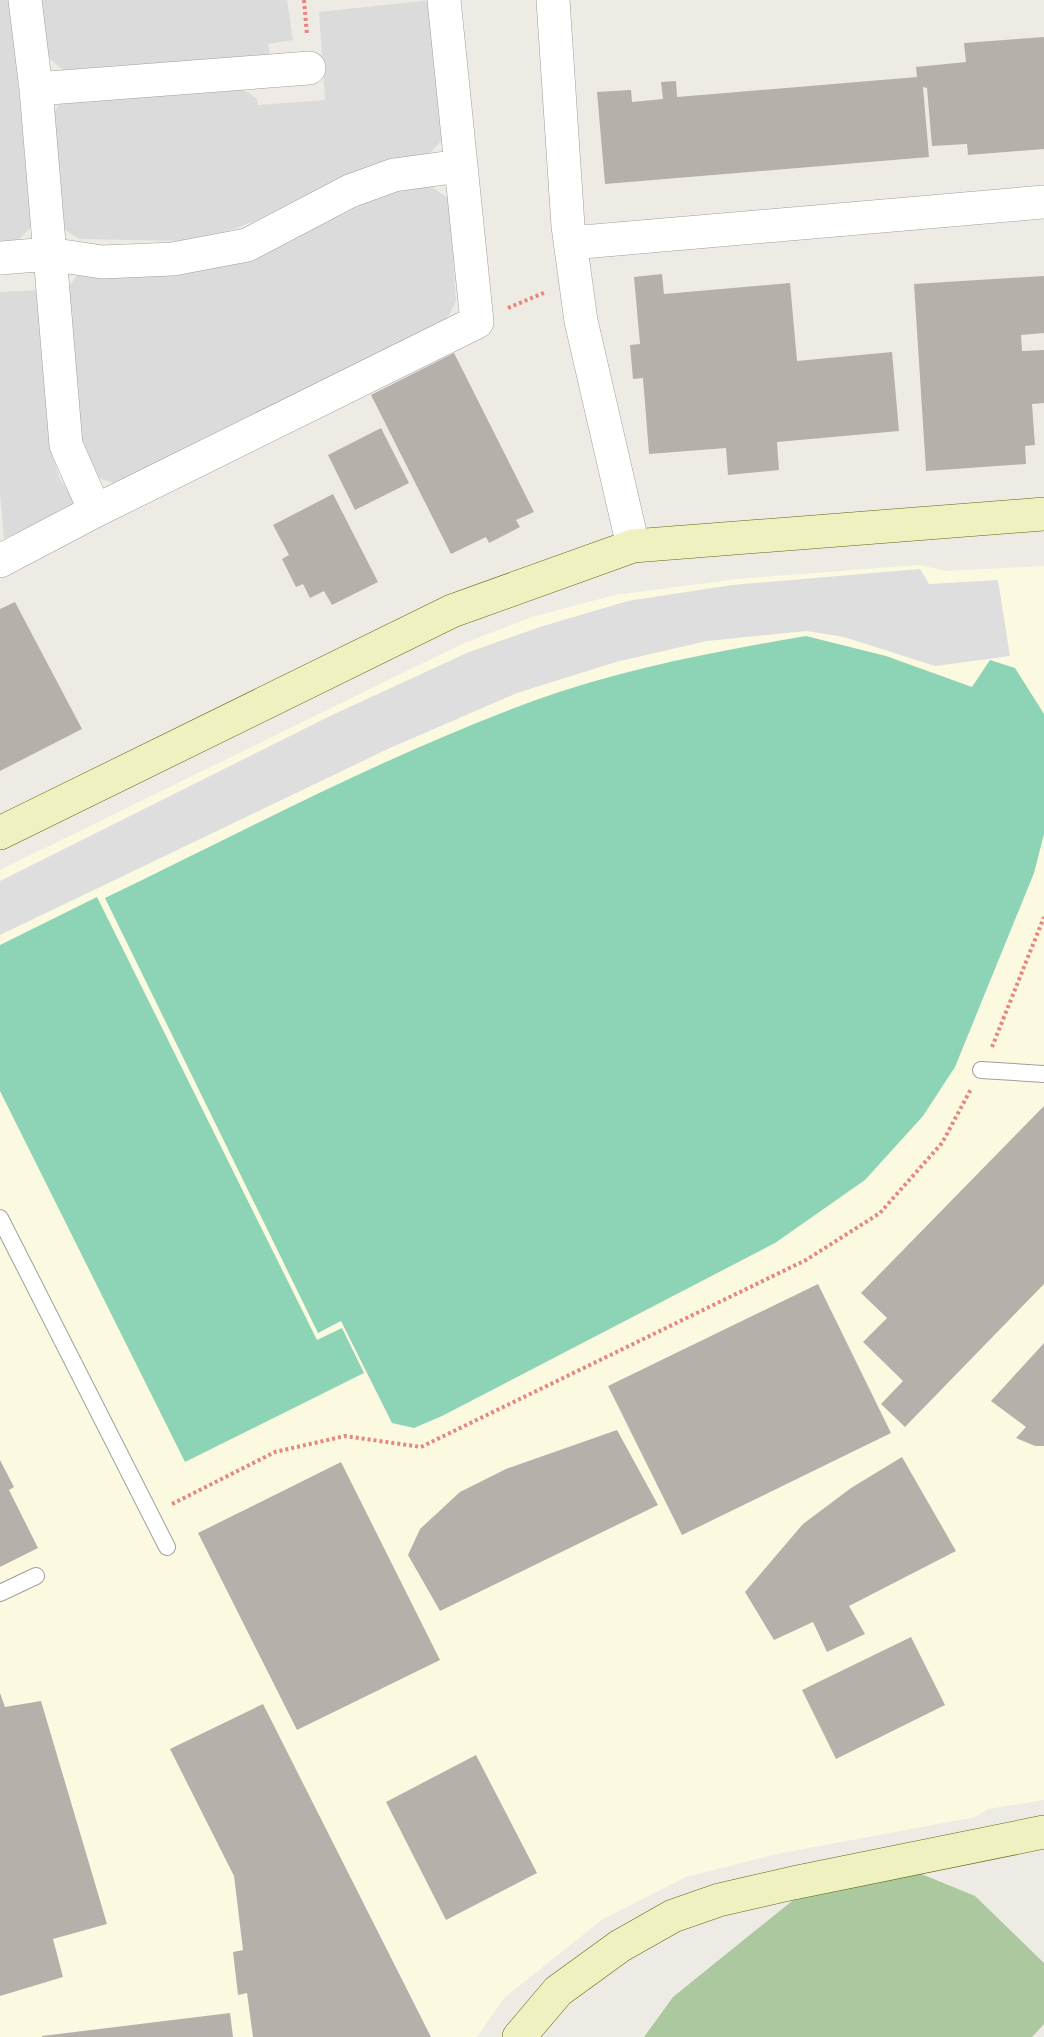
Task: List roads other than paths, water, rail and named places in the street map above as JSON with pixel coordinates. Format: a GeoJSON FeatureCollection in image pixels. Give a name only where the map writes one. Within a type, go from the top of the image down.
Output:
{"type":"FeatureCollection","features":[{"type":"Feature","properties":{"kind":"street"},"geometry":{"type":"LineString","coordinates":[[25,0],[36,89],[66,446],[95,511]]}},
{"type":"Feature","properties":{"kind":"street"},"geometry":{"type":"LineString","coordinates":[[0,561],[95,511],[477,322],[459,166],[444,0]]}},
{"type":"Feature","properties":{"kind":"street"},"geometry":{"type":"LineString","coordinates":[[553,0],[571,243],[581,321],[633,546]]}},
{"type":"Feature","properties":{"kind":"street"},"geometry":{"type":"LineString","coordinates":[[36,89],[309,68]]}},
{"type":"Feature","properties":{"kind":"street"},"geometry":{"type":"LineString","coordinates":[[0,258],[49,254],[102,262],[173,259],[246,245],[350,191],[394,175],[459,166]]}},
{"type":"Feature","properties":{"kind":"street"},"geometry":{"type":"LineString","coordinates":[[571,243],[1044,202]]}},
{"type":"Feature","properties":{"kind":"street"},"geometry":{"type":"LineString","coordinates":[[0,833],[452,611],[633,546],[1044,514]]}},
{"type":"Feature","properties":{"kind":"street"},"geometry":{"type":"LineString","coordinates":[[519,2037],[558,1990],[620,1946],[673,1916],[720,1900],[793,1883],[1044,1832]]}},
{"type":"Feature","properties":{"kind":"lane"},"geometry":{"type":"LineString","coordinates":[[981,1070],[1044,1074]]}},
{"type":"Feature","properties":{"kind":"lane"},"geometry":{"type":"LineString","coordinates":[[0,1218],[167,1547]]}},
{"type":"Feature","properties":{"kind":"lane"},"geometry":{"type":"LineString","coordinates":[[0,1593],[36,1576]]}}]}
